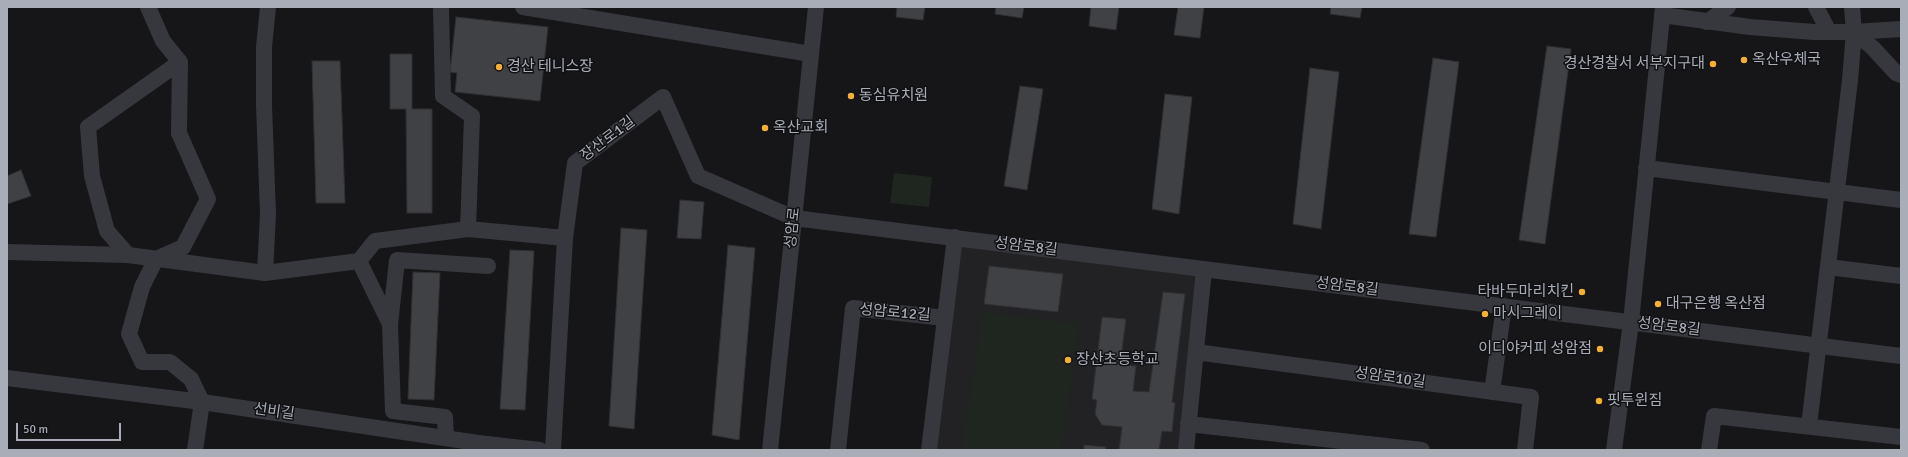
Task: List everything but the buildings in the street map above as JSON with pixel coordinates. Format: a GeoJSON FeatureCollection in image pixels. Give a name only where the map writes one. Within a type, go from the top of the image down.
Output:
{"type":"FeatureCollection","features":[{"type":"Feature","properties":{"kind":"street"},"geometry":{"type":"LineString","coordinates":[[148,7],[164,41],[180,62],[179,133],[208,199],[183,247],[156,259],[142,287],[129,334],[142,362],[170,362],[191,379],[202,402],[195,450]]}},
{"type":"Feature","properties":{"kind":"street"},"geometry":{"type":"LineString","coordinates":[[265,273],[268,214],[264,105],[264,47],[268,7]]}},
{"type":"Feature","properties":{"kind":"street"},"geometry":{"type":"LineString","coordinates":[[441,7],[443,96],[472,116],[468,229]]}},
{"type":"Feature","properties":{"kind":"street"},"geometry":{"type":"LineString","coordinates":[[523,7],[811,54]]}},
{"type":"Feature","properties":{"kind":"street","name":"성암로"},"geometry":{"type":"LineString","coordinates":[[770,450],[816,7]]}},
{"type":"Feature","properties":{"kind":"street"},"geometry":{"type":"LineString","coordinates":[[1707,22],[1728,7]]}},
{"type":"Feature","properties":{"kind":"street"},"geometry":{"type":"LineString","coordinates":[[1816,7],[1829,32]]}},
{"type":"Feature","properties":{"kind":"street"},"geometry":{"type":"LineString","coordinates":[[1809,426],[1854,32],[1852,7]]}},
{"type":"Feature","properties":{"kind":"street"},"geometry":{"type":"LineString","coordinates":[[1614,450],[1631,322],[1663,11],[1707,22],[1750,27],[1829,32],[1901,29]]}},
{"type":"Feature","properties":{"kind":"street"},"geometry":{"type":"LineString","coordinates":[[1854,32],[1873,48],[1896,73],[1901,75]]}},
{"type":"Feature","properties":{"kind":"street"},"geometry":{"type":"LineString","coordinates":[[128,255],[107,232],[92,176],[88,127],[180,62]]}},
{"type":"Feature","properties":{"kind":"street","name":"성암로8길"},"geometry":{"type":"LineString","coordinates":[[663,98],[698,176],[794,218],[1901,356]]}},
{"type":"Feature","properties":{"kind":"street","name":"장산로1길"},"geometry":{"type":"LineString","coordinates":[[553,450],[565,238],[575,163],[663,98]]}},
{"type":"Feature","properties":{"kind":"street"},"geometry":{"type":"LineString","coordinates":[[1646,168],[1901,200]]}},
{"type":"Feature","properties":{"kind":"street"},"geometry":{"type":"LineString","coordinates":[[7,252],[128,255],[265,273],[359,261],[375,241],[468,229],[565,238]]}},
{"type":"Feature","properties":{"kind":"street"},"geometry":{"type":"LineString","coordinates":[[945,318],[955,237]]}},
{"type":"Feature","properties":{"kind":"street"},"geometry":{"type":"LineString","coordinates":[[446,437],[445,417],[393,411],[390,325],[398,260],[488,266]]}},
{"type":"Feature","properties":{"kind":"street"},"geometry":{"type":"LineString","coordinates":[[359,261],[390,325]]}},
{"type":"Feature","properties":{"kind":"street"},"geometry":{"type":"LineString","coordinates":[[1828,267],[1901,276]]}},
{"type":"Feature","properties":{"kind":"street"},"geometry":{"type":"LineString","coordinates":[[1186,450],[1204,270]]}},
{"type":"Feature","properties":{"kind":"street"},"geometry":{"type":"LineString","coordinates":[[1492,392],[1504,306]]}},
{"type":"Feature","properties":{"kind":"street","name":"성암로12길"},"geometry":{"type":"LineString","coordinates":[[838,450],[853,308],[945,318],[929,450]]}},
{"type":"Feature","properties":{"kind":"street","name":"성암로10길"},"geometry":{"type":"LineString","coordinates":[[1196,352],[1531,397],[1525,450]]}},
{"type":"Feature","properties":{"kind":"street","name":"선비길"},"geometry":{"type":"LineString","coordinates":[[7,378],[202,402],[446,437],[478,446],[540,450]]}},
{"type":"Feature","properties":{"kind":"street"},"geometry":{"type":"LineString","coordinates":[[1709,450],[1714,416],[1901,437]]}},
{"type":"Feature","properties":{"kind":"street"},"geometry":{"type":"LineString","coordinates":[[1188,424],[1422,450]]}},
{"type":"Feature","properties":{"kind":"shaded area"},"geometry":{"type":"Polygon","coordinates":[[[894,173],[932,177],[929,207],[890,203],[894,173]]]}},
{"type":"Feature","properties":{"kind":"shaded area","name":"장산초등학교"},"geometry":{"type":"Polygon","coordinates":[[[955,237],[1204,270],[1186,450],[929,450],[955,237]]]}},
{"type":"Feature","properties":{"kind":"shaded area"},"geometry":{"type":"Polygon","coordinates":[[[983,312],[1079,324],[1061,450],[962,450],[983,312]]]}},
{"type":"Feature","properties":{"kind":"place","name":"옥산우체국"},"geometry":{"type":"Point","coordinates":[1744,60]}},
{"type":"Feature","properties":{"kind":"place","name":"경산경찰서 서부지구대"},"geometry":{"type":"Point","coordinates":[1713,64]}},
{"type":"Feature","properties":{"kind":"place","name":"경산 테니스장"},"geometry":{"type":"Point","coordinates":[499,67]}},
{"type":"Feature","properties":{"kind":"place","name":"동심유치원"},"geometry":{"type":"Point","coordinates":[851,96]}},
{"type":"Feature","properties":{"kind":"place","name":"옥산교회"},"geometry":{"type":"Point","coordinates":[765,128]}},
{"type":"Feature","properties":{"kind":"place","name":"타바두마리치킨"},"geometry":{"type":"Point","coordinates":[1582,292]}},
{"type":"Feature","properties":{"kind":"place","name":"대구은행 옥산점"},"geometry":{"type":"Point","coordinates":[1658,304]}},
{"type":"Feature","properties":{"kind":"place","name":"마시그레이"},"geometry":{"type":"Point","coordinates":[1485,314]}},
{"type":"Feature","properties":{"kind":"place","name":"이디야커피 성암점"},"geometry":{"type":"Point","coordinates":[1600,349]}},
{"type":"Feature","properties":{"kind":"place","name":"장산초등학교"},"geometry":{"type":"Point","coordinates":[1068,360]}},
{"type":"Feature","properties":{"kind":"place","name":"핏투윈짐"},"geometry":{"type":"Point","coordinates":[1599,401]}}]}
